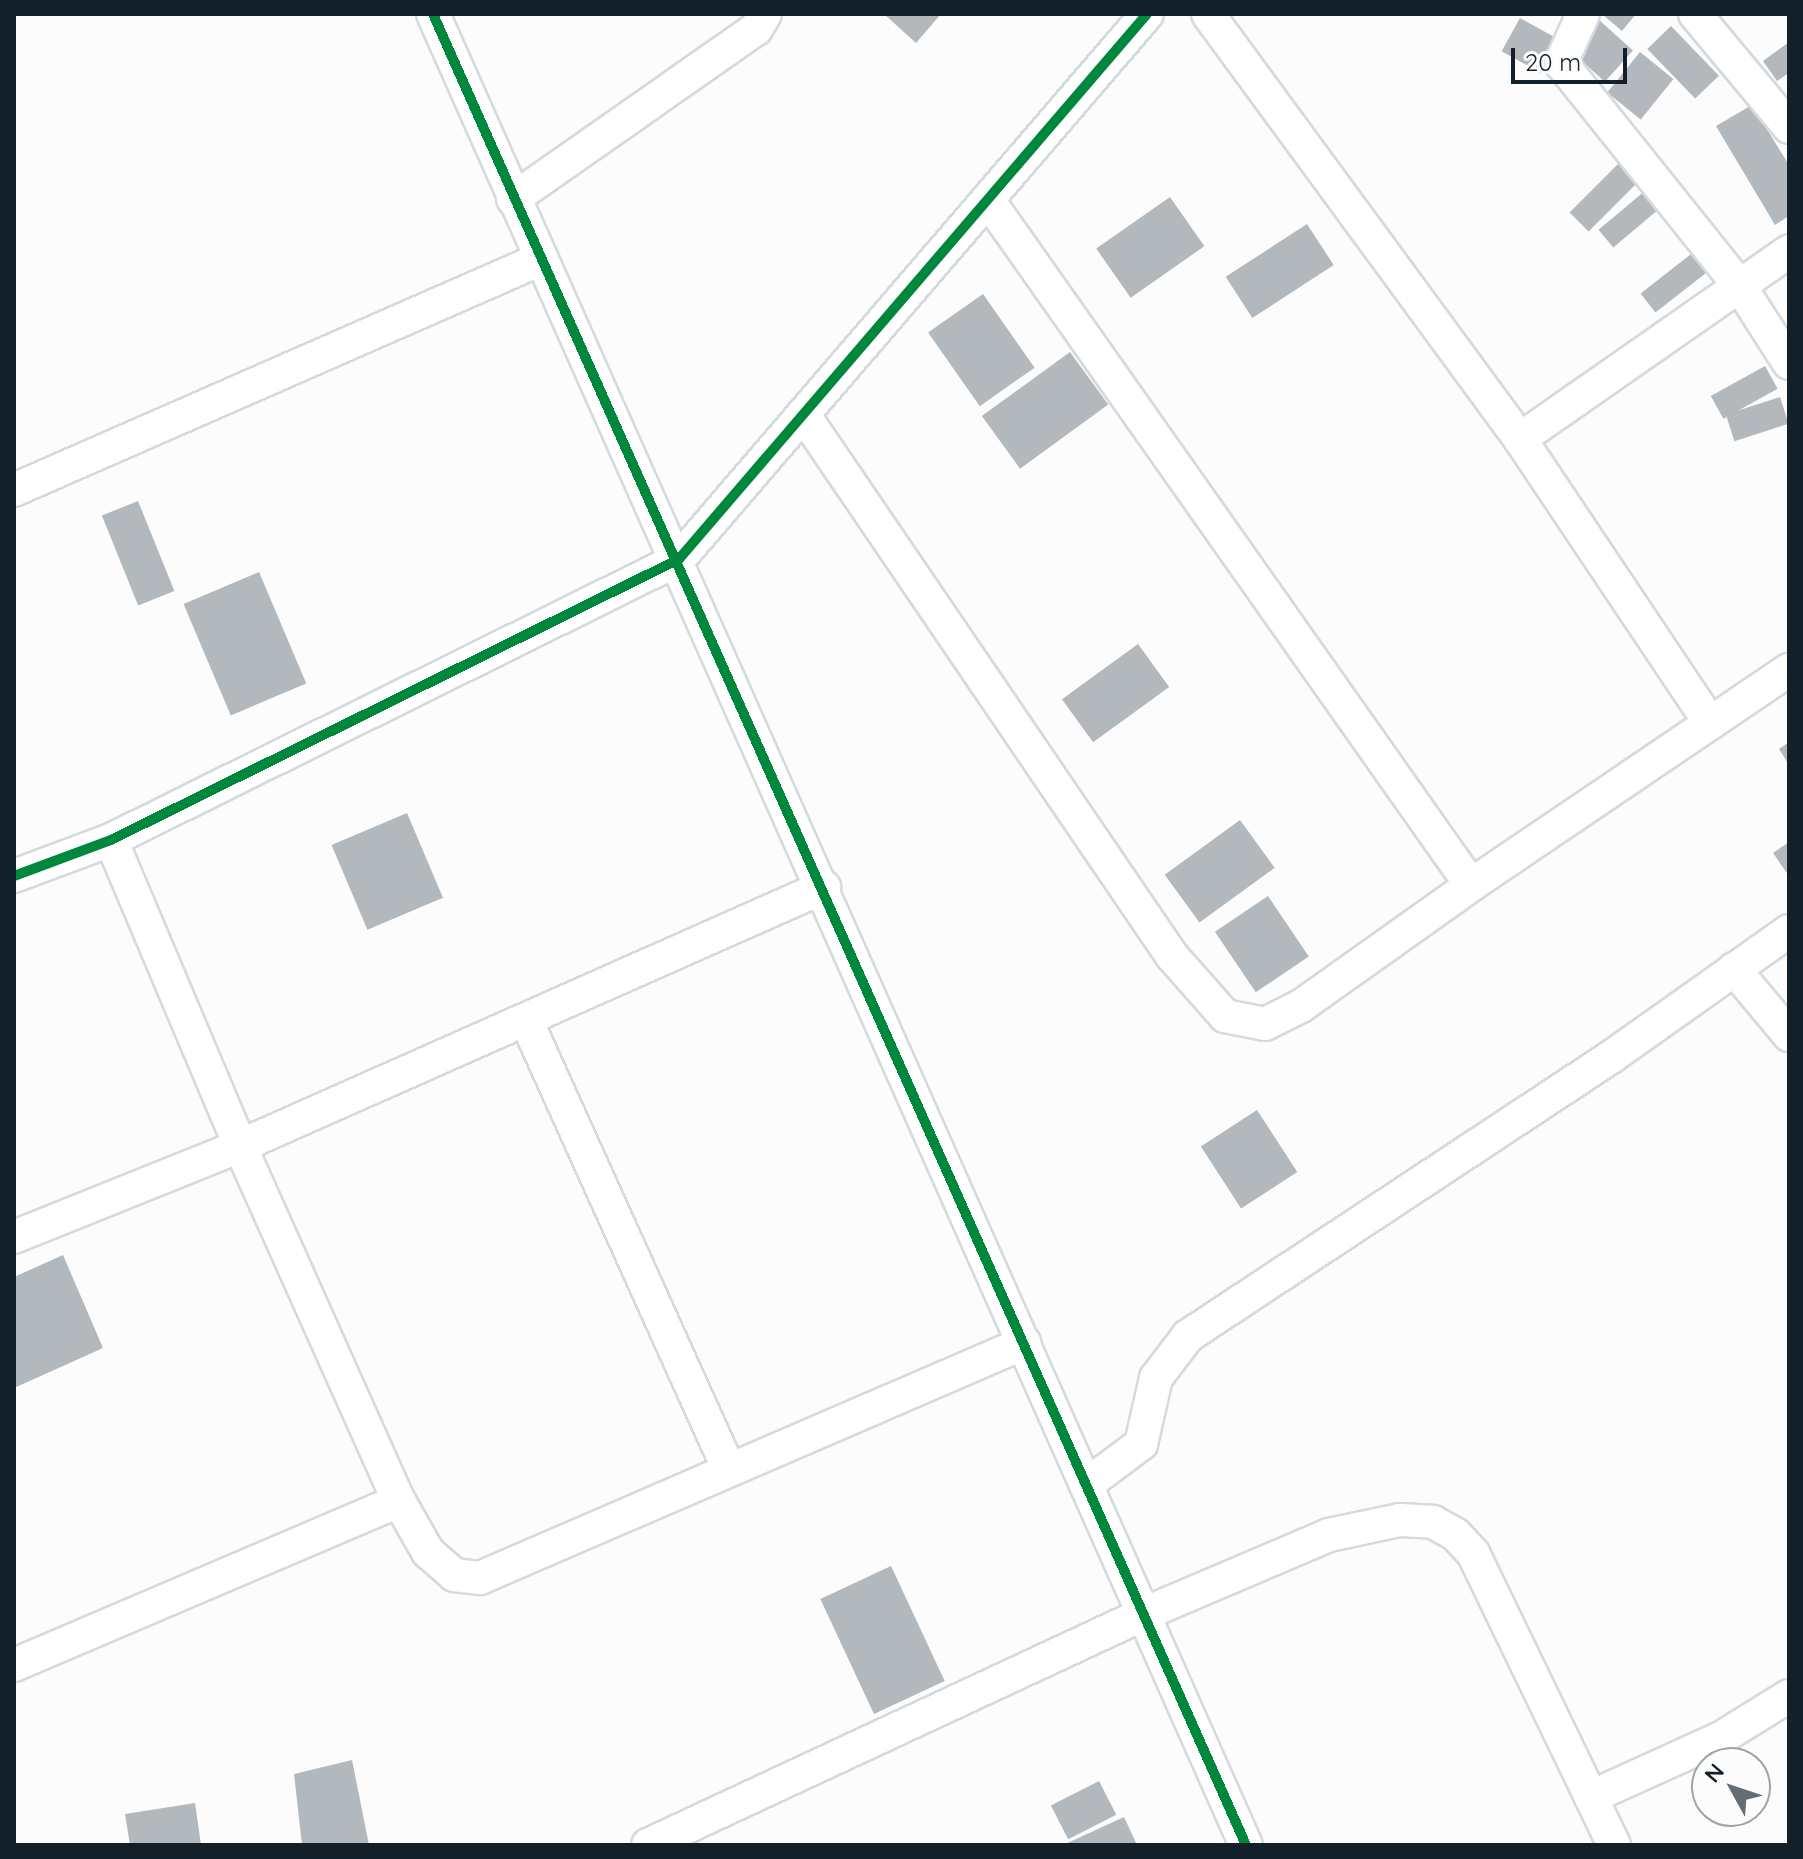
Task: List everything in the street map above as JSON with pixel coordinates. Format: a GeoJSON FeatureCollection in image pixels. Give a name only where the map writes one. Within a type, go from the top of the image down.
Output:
{"type":"FeatureCollection","features":[{"type":"Feature","properties":{"kind":"street"},"geometry":{"type":"LineString","coordinates":[[433,14],[513,199],[679,559],[1246,1845]]}},
{"type":"Feature","properties":{"kind":"street"},"geometry":{"type":"LineString","coordinates":[[513,199],[756,29],[765,14]]}},
{"type":"Feature","properties":{"kind":"street"},"geometry":{"type":"LineString","coordinates":[[14,876],[111,840],[679,559],[1147,14]]}},
{"type":"Feature","properties":{"kind":"street"},"geometry":{"type":"LineString","coordinates":[[1208,14],[1520,439],[1710,723]]}},
{"type":"Feature","properties":{"kind":"street"},"geometry":{"type":"LineString","coordinates":[[1583,14],[1561,63],[1741,288],[1789,363]]}},
{"type":"Feature","properties":{"kind":"street"},"geometry":{"type":"LineString","coordinates":[[1695,14],[1789,127]]}},
{"type":"Feature","properties":{"kind":"street"},"geometry":{"type":"LineString","coordinates":[[988,200],[1471,885]]}},
{"type":"Feature","properties":{"kind":"street"},"geometry":{"type":"LineString","coordinates":[[1520,439],[1741,288],[1789,251]]}},
{"type":"Feature","properties":{"kind":"street"},"geometry":{"type":"LineString","coordinates":[[14,490],[541,259]]}},
{"type":"Feature","properties":{"kind":"street"},"geometry":{"type":"LineString","coordinates":[[803,414],[1172,956],[1225,1016],[1265,1024],[1301,1006],[1471,885],[1789,670]]}},
{"type":"Feature","properties":{"kind":"street"},"geometry":{"type":"LineString","coordinates":[[111,840],[240,1146],[399,1501],[428,1552],[454,1575],[480,1578],[728,1468],[1024,1343]]}},
{"type":"Feature","properties":{"kind":"street"},"geometry":{"type":"LineString","coordinates":[[14,1237],[240,1146],[824,887]]}},
{"type":"Feature","properties":{"kind":"street"},"geometry":{"type":"LineString","coordinates":[[1086,1485],[1141,1444],[1156,1378],[1188,1336],[1789,931]]}},
{"type":"Feature","properties":{"kind":"street"},"geometry":{"type":"LineString","coordinates":[[1734,969],[1789,1035]]}},
{"type":"Feature","properties":{"kind":"street"},"geometry":{"type":"LineString","coordinates":[[526,1020],[728,1468]]}},
{"type":"Feature","properties":{"kind":"street"},"geometry":{"type":"LineString","coordinates":[[14,1665],[399,1501]]}},
{"type":"Feature","properties":{"kind":"street"},"geometry":{"type":"LineString","coordinates":[[648,1845],[1146,1613],[1329,1535],[1400,1520],[1433,1522],[1456,1535],[1473,1553],[1614,1845]]}},
{"type":"Feature","properties":{"kind":"street"},"geometry":{"type":"LineString","coordinates":[[1591,1797],[1721,1738],[1789,1696]]}},
{"type":"Feature","properties":{"kind":"building"},"geometry":{"type":"Polygon","coordinates":[[[884,14],[941,14],[916,43],[884,14]]]}},
{"type":"Feature","properties":{"kind":"building"},"geometry":{"type":"Polygon","coordinates":[[[1602,14],[1636,14],[1622,31],[1602,14]]]}},
{"type":"Feature","properties":{"kind":"building"},"geometry":{"type":"Polygon","coordinates":[[[1520,18],[1560,40],[1542,74],[1502,51],[1520,18]]]}},
{"type":"Feature","properties":{"kind":"building"},"geometry":{"type":"Polygon","coordinates":[[[1598,19],[1633,50],[1605,82],[1570,50],[1598,19]]]}},
{"type":"Feature","properties":{"kind":"building"},"geometry":{"type":"Polygon","coordinates":[[[1671,26],[1719,76],[1695,99],[1647,49],[1671,26]]]}},
{"type":"Feature","properties":{"kind":"building"},"geometry":{"type":"Polygon","coordinates":[[[1789,42],[1789,73],[1777,81],[1763,61],[1789,42]]]}},
{"type":"Feature","properties":{"kind":"building"},"geometry":{"type":"Polygon","coordinates":[[[1640,52],[1673,79],[1641,119],[1607,92],[1640,52]]]}},
{"type":"Feature","properties":{"kind":"building"},"geometry":{"type":"Polygon","coordinates":[[[1752,105],[1789,165],[1789,216],[1775,225],[1716,126],[1752,105]]]}},
{"type":"Feature","properties":{"kind":"building"},"geometry":{"type":"Polygon","coordinates":[[[1619,163],[1638,182],[1589,232],[1570,212],[1619,163]]]}},
{"type":"Feature","properties":{"kind":"building"},"geometry":{"type":"Polygon","coordinates":[[[1646,190],[1661,208],[1613,247],[1599,230],[1646,190]]]}},
{"type":"Feature","properties":{"kind":"building"},"geometry":{"type":"Polygon","coordinates":[[[1170,197],[1204,246],[1131,298],[1096,249],[1170,197]]]}},
{"type":"Feature","properties":{"kind":"building"},"geometry":{"type":"Polygon","coordinates":[[[1307,224],[1334,265],[1252,318],[1226,277],[1307,224]]]}},
{"type":"Feature","properties":{"kind":"building"},"geometry":{"type":"Polygon","coordinates":[[[1695,251],[1710,270],[1655,312],[1641,293],[1695,251]]]}},
{"type":"Feature","properties":{"kind":"building"},"geometry":{"type":"Polygon","coordinates":[[[983,294],[1035,368],[980,406],[928,332],[983,294]]]}},
{"type":"Feature","properties":{"kind":"building"},"geometry":{"type":"Polygon","coordinates":[[[1070,352],[1108,405],[1020,469],[982,416],[1070,352]]]}},
{"type":"Feature","properties":{"kind":"building"},"geometry":{"type":"Polygon","coordinates":[[[1765,366],[1778,389],[1723,419],[1711,396],[1765,366]]]}},
{"type":"Feature","properties":{"kind":"building"},"geometry":{"type":"Polygon","coordinates":[[[1780,397],[1789,424],[1734,441],[1726,415],[1780,397]]]}},
{"type":"Feature","properties":{"kind":"building"},"geometry":{"type":"Polygon","coordinates":[[[138,501],[174,591],[138,606],[102,516],[138,501]]]}},
{"type":"Feature","properties":{"kind":"building"},"geometry":{"type":"Polygon","coordinates":[[[259,572],[306,683],[231,715],[184,604],[259,572]]]}},
{"type":"Feature","properties":{"kind":"building"},"geometry":{"type":"Polygon","coordinates":[[[1138,644],[1169,687],[1093,742],[1062,699],[1138,644]]]}},
{"type":"Feature","properties":{"kind":"building"},"geometry":{"type":"Polygon","coordinates":[[[1789,742],[1789,765],[1779,749],[1789,742]]]}},
{"type":"Feature","properties":{"kind":"building"},"geometry":{"type":"Polygon","coordinates":[[[407,813],[443,898],[367,930],[332,845],[407,813]]]}},
{"type":"Feature","properties":{"kind":"building"},"geometry":{"type":"Polygon","coordinates":[[[1240,820],[1275,868],[1199,922],[1165,875],[1240,820]]]}},
{"type":"Feature","properties":{"kind":"building"},"geometry":{"type":"Polygon","coordinates":[[[1789,842],[1789,876],[1773,853],[1789,842]]]}},
{"type":"Feature","properties":{"kind":"building"},"geometry":{"type":"Polygon","coordinates":[[[1268,896],[1309,957],[1256,992],[1215,932],[1268,896]]]}},
{"type":"Feature","properties":{"kind":"building"},"geometry":{"type":"Polygon","coordinates":[[[1257,1110],[1297,1172],[1241,1209],[1201,1146],[1257,1110]]]}},
{"type":"Feature","properties":{"kind":"building"},"geometry":{"type":"Polygon","coordinates":[[[63,1255],[103,1348],[14,1388],[14,1277],[63,1255]]]}},
{"type":"Feature","properties":{"kind":"building"},"geometry":{"type":"Polygon","coordinates":[[[891,1566],[945,1681],[874,1714],[820,1599],[891,1566]]]}},
{"type":"Feature","properties":{"kind":"building"},"geometry":{"type":"Polygon","coordinates":[[[352,1760],[369,1845],[302,1845],[294,1774],[352,1760]]]}},
{"type":"Feature","properties":{"kind":"building"},"geometry":{"type":"Polygon","coordinates":[[[1099,1781],[1116,1815],[1068,1839],[1051,1806],[1099,1781]]]}},
{"type":"Feature","properties":{"kind":"building"},"geometry":{"type":"Polygon","coordinates":[[[195,1803],[201,1845],[130,1845],[125,1814],[195,1803]]]}},
{"type":"Feature","properties":{"kind":"building"},"geometry":{"type":"Polygon","coordinates":[[[1124,1817],[1137,1845],[1063,1845],[1124,1817]]]}},
{"type":"Feature","properties":{"kind":"cycle path"},"geometry":{"type":"LineString","coordinates":[[433,14],[1246,1845]]}},
{"type":"Feature","properties":{"kind":"cycle path"},"geometry":{"type":"LineString","coordinates":[[14,876],[111,840],[679,559],[1147,14]]}}]}
